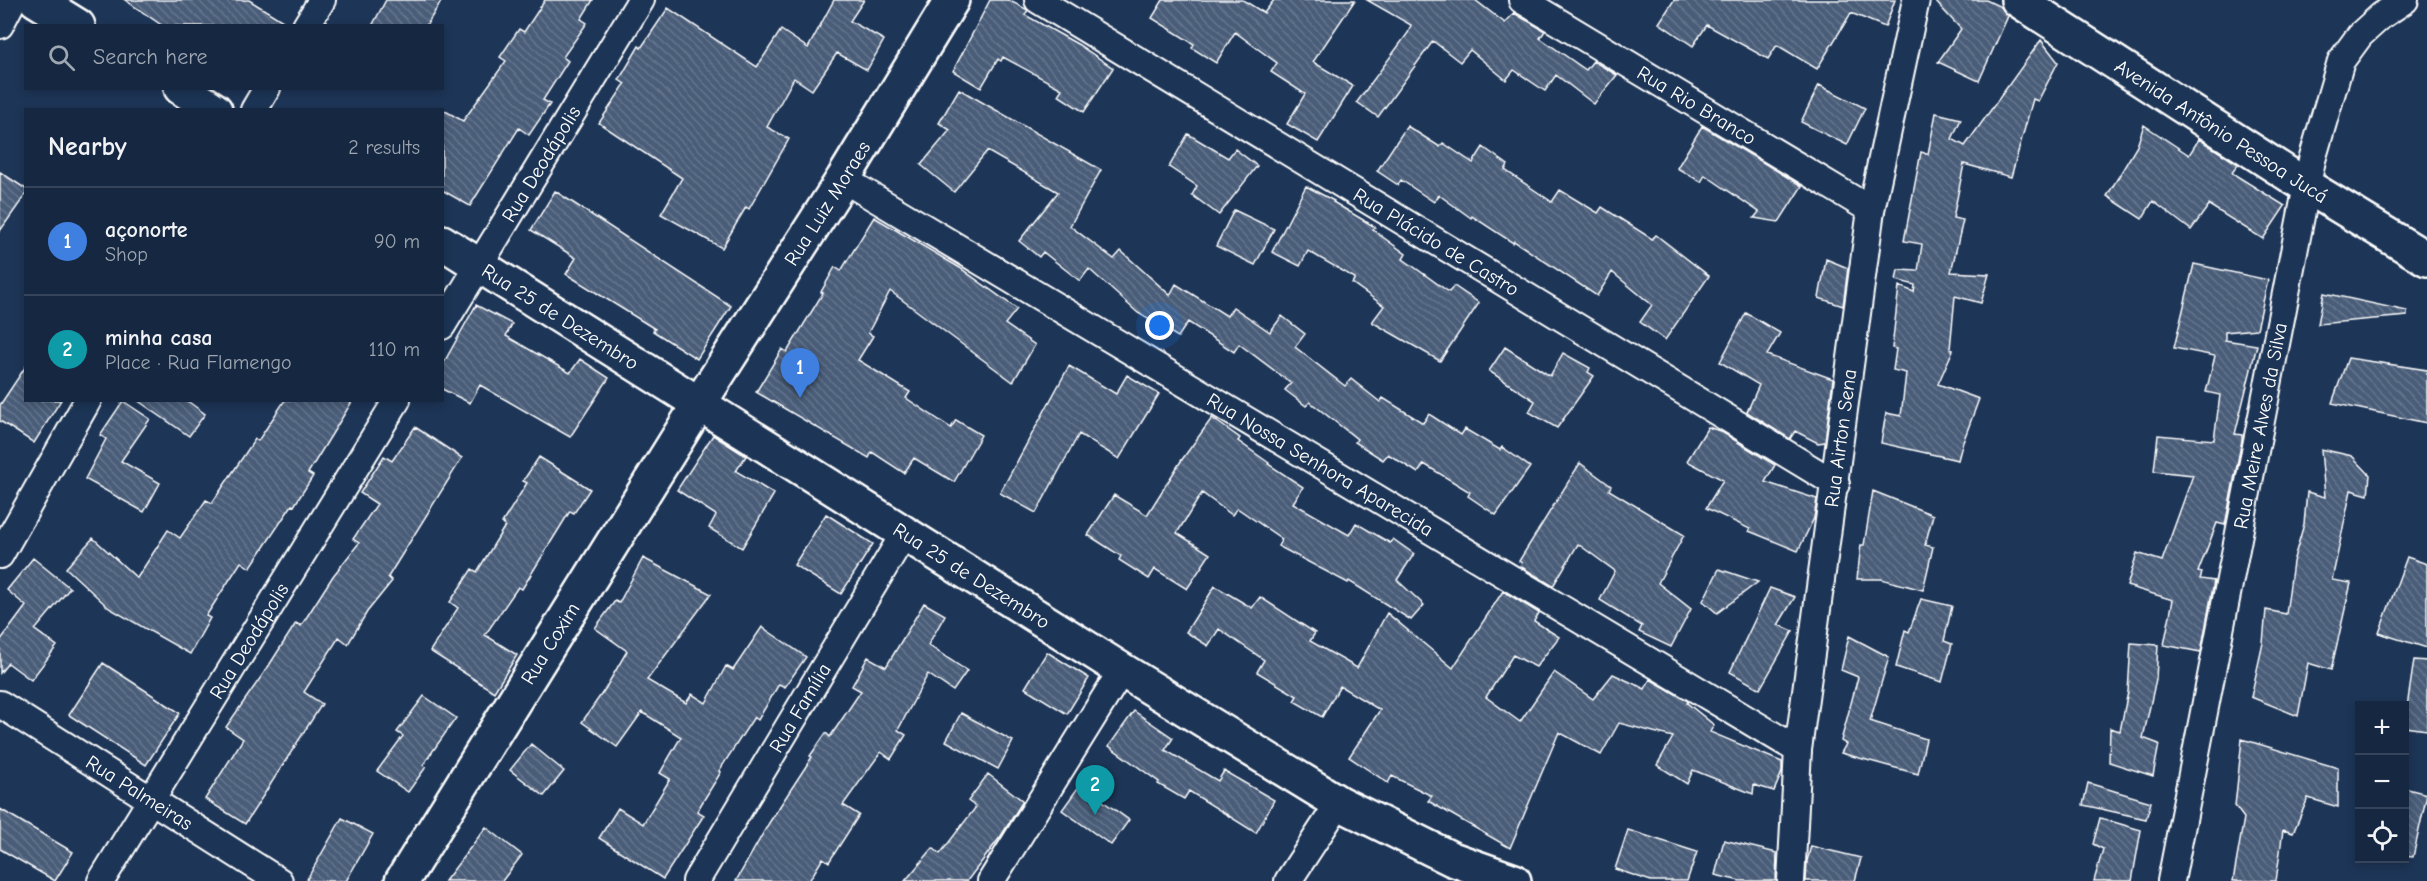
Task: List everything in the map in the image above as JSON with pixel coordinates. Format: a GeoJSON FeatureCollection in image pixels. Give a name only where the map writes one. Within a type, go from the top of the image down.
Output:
{"type":"FeatureCollection","features":[{"type":"Feature","properties":{"kind":"street"},"geometry":{"type":"LineString","coordinates":[[0,25],[13,0]]}},
{"type":"Feature","properties":{"kind":"street"},"geometry":{"type":"LineString","coordinates":[[36,0],[75,24]]}},
{"type":"Feature","properties":{"kind":"street"},"geometry":{"type":"LineString","coordinates":[[307,24],[322,0]]}},
{"type":"Feature","properties":{"kind":"street","name":"Rua Deodápolis"},"geometry":{"type":"LineString","coordinates":[[444,323],[641,0]]}},
{"type":"Feature","properties":{"kind":"street","name":"Rua Luiz Moraes"},"geometry":{"type":"LineString","coordinates":[[699,404],[843,179],[952,0]]}},
{"type":"Feature","properties":{"kind":"street","name":"Rua Plácido de Castro"},"geometry":{"type":"LineString","coordinates":[[1038,0],[1836,484]]}},
{"type":"Feature","properties":{"kind":"street","name":"Rua Rio Branco"},"geometry":{"type":"LineString","coordinates":[[1522,0],[1871,210]]}},
{"type":"Feature","properties":{"kind":"street","name":"Rua Airton Sena"},"geometry":{"type":"LineString","coordinates":[[1791,881],[1798,750],[1836,484],[1871,210],[1916,0]]}},
{"type":"Feature","properties":{"kind":"street","name":"Avenida Antônio Pessoa Jucá"},"geometry":{"type":"LineString","coordinates":[[2018,0],[2305,185],[2427,259]]}},
{"type":"Feature","properties":{"kind":"street","name":"Rua Meire Alves da Silva"},"geometry":{"type":"LineString","coordinates":[[2170,881],[2305,185],[2341,61],[2360,35],[2381,16],[2406,0]]}},
{"type":"Feature","properties":{"kind":"street"},"geometry":{"type":"LineString","coordinates":[[184,90],[212,108]]}},
{"type":"Feature","properties":{"kind":"street"},"geometry":{"type":"LineString","coordinates":[[255,108],[266,90]]}},
{"type":"Feature","properties":{"kind":"street","name":"Rua Nossa Senhora Aparecida"},"geometry":{"type":"LineString","coordinates":[[843,179],[1798,750]]}},
{"type":"Feature","properties":{"kind":"street","name":"Rua 25 de Dezembro"},"geometry":{"type":"LineString","coordinates":[[444,243],[481,264],[904,534],[1339,803],[1452,859],[1514,881]]}},
{"type":"Feature","properties":{"kind":"street"},"geometry":{"type":"LineString","coordinates":[[0,555],[87,402]]}},
{"type":"Feature","properties":{"kind":"street","name":"Rua Deodápolis"},"geometry":{"type":"LineString","coordinates":[[101,881],[396,402]]}},
{"type":"Feature","properties":{"kind":"street","name":"Rua Coxim"},"geometry":{"type":"LineString","coordinates":[[402,881],[699,404]]}},
{"type":"Feature","properties":{"kind":"street","name":"Rua Família"},"geometry":{"type":"LineString","coordinates":[[696,881],[904,534]]}},
{"type":"Feature","properties":{"kind":"street"},"geometry":{"type":"LineString","coordinates":[[991,881],[1122,670]]}},
{"type":"Feature","properties":{"kind":"street","name":"Rua Palmeiras"},"geometry":{"type":"LineString","coordinates":[[0,704],[279,881]]}},
{"type":"Feature","properties":{"kind":"street"},"geometry":{"type":"LineString","coordinates":[[1288,881],[1339,803]]}},
{"type":"Feature","properties":{"kind":"building"},"geometry":{"type":"Polygon","coordinates":[[[125,0],[249,0],[288,24],[160,24],[125,0]]]}},
{"type":"Feature","properties":{"kind":"building"},"geometry":{"type":"Polygon","coordinates":[[[386,0],[442,0],[427,24],[373,24],[386,0]]]}},
{"type":"Feature","properties":{"kind":"building"},"geometry":{"type":"Polygon","coordinates":[[[545,0],[593,0],[581,19],[587,23],[563,57],[568,61],[543,100],[550,104],[529,135],[519,128],[470,206],[444,191],[444,110],[463,121],[506,61],[500,57],[519,29],[524,32],[545,0]]]}},
{"type":"Feature","properties":{"kind":"building"},"geometry":{"type":"Polygon","coordinates":[[[834,0],[864,0],[850,21],[884,40],[867,70],[837,53],[812,90],[794,78],[767,127],[789,139],[749,209],[746,207],[722,248],[661,214],[682,178],[599,123],[625,84],[619,80],[639,46],[641,48],[668,8],[757,67],[781,30],[808,48],[834,0]]]}},
{"type":"Feature","properties":{"kind":"building"},"geometry":{"type":"Polygon","coordinates":[[[990,0],[1008,0],[1028,10],[1025,15],[1079,45],[1113,68],[1084,112],[1058,95],[1062,89],[1003,57],[1001,61],[998,59],[981,88],[953,71],[990,0]]]}},
{"type":"Feature","properties":{"kind":"building"},"geometry":{"type":"Polygon","coordinates":[[[1163,0],[1243,0],[1264,13],[1274,0],[1355,0],[1313,62],[1353,86],[1318,142],[1287,124],[1305,94],[1271,72],[1277,63],[1235,32],[1216,63],[1192,48],[1194,44],[1152,18],[1163,0]]]}},
{"type":"Feature","properties":{"kind":"building"},"geometry":{"type":"Polygon","coordinates":[[[1367,0],[1475,0],[1505,23],[1514,13],[1545,31],[1540,38],[1586,70],[1593,61],[1617,75],[1594,104],[1556,75],[1545,91],[1514,70],[1506,80],[1470,50],[1460,62],[1433,41],[1378,117],[1357,102],[1408,33],[1411,25],[1367,0]]]}},
{"type":"Feature","properties":{"kind":"building"},"geometry":{"type":"Polygon","coordinates":[[[1674,0],[1895,0],[1885,27],[1851,13],[1817,69],[1777,45],[1768,59],[1707,25],[1693,46],[1659,23],[1674,0]]]}},
{"type":"Feature","properties":{"kind":"building"},"geometry":{"type":"Polygon","coordinates":[[[1934,0],[1986,0],[2001,7],[2008,16],[1979,81],[1938,62],[1961,29],[1934,0]]]}},
{"type":"Feature","properties":{"kind":"building"},"geometry":{"type":"Polygon","coordinates":[[[2041,40],[2058,62],[2038,101],[2033,99],[2011,177],[1964,164],[1953,218],[1963,220],[1951,272],[1989,274],[1981,303],[1955,296],[1950,349],[1953,350],[1938,384],[1979,399],[1958,460],[1881,443],[1886,413],[1901,416],[1906,373],[1893,370],[1896,349],[1892,348],[1899,286],[1914,292],[1915,285],[1896,280],[1898,270],[1918,271],[1922,244],[1904,241],[1921,152],[1928,154],[1936,113],[1961,119],[1952,139],[1965,146],[2041,40]]]}},
{"type":"Feature","properties":{"kind":"building"},"geometry":{"type":"Polygon","coordinates":[[[1819,85],[1865,108],[1847,145],[1801,122],[1819,85]]]}},
{"type":"Feature","properties":{"kind":"building"},"geometry":{"type":"Polygon","coordinates":[[[959,89],[1101,170],[1070,226],[1114,259],[1121,251],[1170,295],[1176,284],[1227,316],[1233,307],[1270,332],[1282,316],[1305,334],[1295,347],[1345,386],[1351,379],[1380,402],[1383,398],[1423,423],[1429,414],[1461,435],[1465,429],[1500,450],[1502,447],[1530,467],[1496,515],[1468,496],[1470,492],[1424,464],[1418,473],[1388,454],[1383,460],[1355,442],[1357,439],[1310,402],[1306,406],[1285,390],[1291,383],[1239,344],[1234,352],[1188,322],[1178,337],[1138,313],[1089,269],[1080,281],[1043,252],[1039,257],[1019,241],[1058,192],[987,151],[954,192],[921,165],[950,130],[939,123],[959,89]]]}},
{"type":"Feature","properties":{"kind":"building"},"geometry":{"type":"Polygon","coordinates":[[[2144,125],[2189,155],[2199,139],[2238,164],[2232,173],[2285,206],[2263,239],[2209,205],[2191,230],[2153,201],[2142,219],[2107,196],[2137,146],[2144,125]]]}},
{"type":"Feature","properties":{"kind":"building"},"geometry":{"type":"Polygon","coordinates":[[[1407,126],[1440,147],[1443,143],[1473,163],[1483,147],[1508,165],[1505,170],[1552,202],[1560,190],[1598,213],[1602,207],[1652,239],[1656,235],[1709,276],[1665,340],[1640,322],[1652,305],[1612,272],[1597,296],[1514,241],[1513,243],[1472,216],[1471,218],[1439,195],[1434,202],[1401,180],[1398,185],[1377,171],[1407,126]]]}},
{"type":"Feature","properties":{"kind":"building"},"geometry":{"type":"Polygon","coordinates":[[[1702,126],[1802,186],[1779,222],[1754,218],[1759,212],[1705,175],[1701,182],[1677,168],[1702,126]]]}},
{"type":"Feature","properties":{"kind":"building"},"geometry":{"type":"Polygon","coordinates":[[[1188,134],[1228,158],[1235,149],[1257,166],[1219,215],[1192,195],[1197,186],[1169,167],[1188,134]]]}},
{"type":"Feature","properties":{"kind":"building"},"geometry":{"type":"Polygon","coordinates":[[[0,172],[24,188],[24,197],[0,231],[0,172]]]}},
{"type":"Feature","properties":{"kind":"building"},"geometry":{"type":"Polygon","coordinates":[[[1306,186],[1375,227],[1373,230],[1406,254],[1403,259],[1449,292],[1454,286],[1479,303],[1440,361],[1372,322],[1384,306],[1352,283],[1355,278],[1308,251],[1300,266],[1272,252],[1306,186]]]}},
{"type":"Feature","properties":{"kind":"building"},"geometry":{"type":"Polygon","coordinates":[[[555,191],[731,306],[697,359],[653,331],[655,329],[566,274],[576,258],[531,230],[555,191]]]}},
{"type":"Feature","properties":{"kind":"building"},"geometry":{"type":"Polygon","coordinates":[[[1234,210],[1274,229],[1255,265],[1216,246],[1234,210]]]}},
{"type":"Feature","properties":{"kind":"building"},"geometry":{"type":"Polygon","coordinates":[[[874,217],[960,268],[1017,309],[1005,324],[1035,345],[1013,382],[890,291],[868,333],[873,336],[858,360],[910,392],[906,398],[951,428],[956,420],[981,435],[954,482],[914,458],[904,473],[872,452],[869,458],[756,392],[782,349],[787,352],[823,293],[821,292],[835,267],[841,271],[874,217]]]}},
{"type":"Feature","properties":{"kind":"building"},"geometry":{"type":"Polygon","coordinates":[[[1826,259],[1848,268],[1843,306],[1819,298],[1826,259]]]}},
{"type":"Feature","properties":{"kind":"building"},"geometry":{"type":"Polygon","coordinates":[[[2194,264],[2268,280],[2257,329],[2225,332],[2225,340],[2257,345],[2235,434],[2242,435],[2242,440],[2225,525],[2217,523],[2198,572],[2202,573],[2200,579],[2214,581],[2201,652],[2164,645],[2173,600],[2127,586],[2137,553],[2162,561],[2193,475],[2154,471],[2158,435],[2214,440],[2220,395],[2206,392],[2215,356],[2174,348],[2194,264]]]}},
{"type":"Feature","properties":{"kind":"building"},"geometry":{"type":"Polygon","coordinates":[[[2324,293],[2407,311],[2407,316],[2318,324],[2324,293]]]}},
{"type":"Feature","properties":{"kind":"building"},"geometry":{"type":"Polygon","coordinates":[[[476,305],[512,324],[506,336],[570,373],[580,359],[609,378],[570,437],[480,385],[470,403],[444,390],[444,362],[476,305]]]}},
{"type":"Feature","properties":{"kind":"building"},"geometry":{"type":"Polygon","coordinates":[[[1746,313],[1780,333],[1767,355],[1833,379],[1825,442],[1818,443],[1795,431],[1790,439],[1747,412],[1759,385],[1720,362],[1746,313]]]}},
{"type":"Feature","properties":{"kind":"building"},"geometry":{"type":"Polygon","coordinates":[[[1505,347],[1550,376],[1563,353],[1590,368],[1588,372],[1594,376],[1557,428],[1529,412],[1535,401],[1489,371],[1505,347]]]}},
{"type":"Feature","properties":{"kind":"building"},"geometry":{"type":"Polygon","coordinates":[[[2348,358],[2427,370],[2427,423],[2332,403],[2348,358]]]}},
{"type":"Feature","properties":{"kind":"building"},"geometry":{"type":"Polygon","coordinates":[[[1069,366],[1116,394],[1127,375],[1159,394],[1119,459],[1079,434],[1036,513],[1000,493],[1069,366]]]}},
{"type":"Feature","properties":{"kind":"building"},"geometry":{"type":"Polygon","coordinates":[[[24,369],[24,402],[60,402],[34,443],[0,421],[0,405],[24,369]]]}},
{"type":"Feature","properties":{"kind":"building"},"geometry":{"type":"Polygon","coordinates":[[[122,402],[150,419],[121,461],[160,483],[144,512],[85,479],[106,439],[100,435],[122,402]]]}},
{"type":"Feature","properties":{"kind":"building"},"geometry":{"type":"Polygon","coordinates":[[[140,402],[189,402],[205,414],[189,436],[140,402]]]}},
{"type":"Feature","properties":{"kind":"building"},"geometry":{"type":"Polygon","coordinates":[[[284,402],[352,402],[308,473],[313,476],[294,506],[292,505],[250,568],[241,562],[206,616],[210,618],[190,654],[109,608],[66,568],[93,538],[137,578],[168,530],[180,538],[206,500],[212,503],[255,439],[258,441],[284,402]]]}},
{"type":"Feature","properties":{"kind":"building"},"geometry":{"type":"Polygon","coordinates":[[[1212,418],[1240,438],[1238,441],[1268,464],[1303,487],[1293,503],[1349,535],[1356,523],[1390,543],[1393,539],[1414,554],[1397,580],[1424,605],[1411,620],[1349,581],[1348,583],[1278,546],[1282,539],[1237,508],[1232,515],[1202,493],[1177,533],[1210,554],[1187,589],[1155,569],[1149,579],[1119,560],[1121,556],[1088,535],[1114,495],[1147,515],[1181,461],[1212,418]]]}},
{"type":"Feature","properties":{"kind":"building"},"geometry":{"type":"Polygon","coordinates":[[[415,427],[462,458],[388,577],[392,581],[367,612],[348,644],[339,637],[304,692],[322,704],[245,824],[205,799],[243,739],[226,727],[296,623],[301,626],[333,576],[359,543],[353,539],[377,504],[360,493],[384,456],[392,461],[415,427]]]}},
{"type":"Feature","properties":{"kind":"building"},"geometry":{"type":"Polygon","coordinates":[[[1708,427],[1720,431],[1775,465],[1765,482],[1817,499],[1814,518],[1798,551],[1749,531],[1750,529],[1706,508],[1723,480],[1687,461],[1708,427]]]}},
{"type":"Feature","properties":{"kind":"building"},"geometry":{"type":"Polygon","coordinates":[[[713,435],[746,456],[736,471],[774,494],[742,548],[709,528],[716,515],[677,490],[713,435]]]}},
{"type":"Feature","properties":{"kind":"building"},"geometry":{"type":"Polygon","coordinates":[[[2321,449],[2352,456],[2370,475],[2368,495],[2351,490],[2332,580],[2351,583],[2331,670],[2308,663],[2298,716],[2251,697],[2263,643],[2266,610],[2286,614],[2293,562],[2304,524],[2307,492],[2325,497],[2321,449]]]}},
{"type":"Feature","properties":{"kind":"building"},"geometry":{"type":"Polygon","coordinates":[[[539,457],[590,489],[574,513],[570,511],[522,589],[518,587],[485,635],[517,655],[494,692],[430,651],[458,608],[450,602],[472,569],[477,572],[505,526],[502,523],[527,483],[523,481],[539,457]]]}},
{"type":"Feature","properties":{"kind":"building"},"geometry":{"type":"Polygon","coordinates":[[[1580,463],[1611,486],[1609,490],[1684,535],[1658,583],[1691,609],[1671,647],[1639,632],[1642,626],[1600,600],[1615,571],[1578,544],[1553,586],[1520,566],[1522,563],[1519,561],[1580,463]]]}},
{"type":"Feature","properties":{"kind":"building"},"geometry":{"type":"Polygon","coordinates":[[[1873,491],[1933,515],[1925,545],[1933,547],[1923,590],[1881,579],[1857,579],[1861,545],[1864,545],[1873,491]]]}},
{"type":"Feature","properties":{"kind":"building"},"geometry":{"type":"Polygon","coordinates":[[[826,514],[873,544],[841,594],[794,565],[826,514]]]}},
{"type":"Feature","properties":{"kind":"building"},"geometry":{"type":"Polygon","coordinates":[[[2407,557],[2427,564],[2427,648],[2379,633],[2407,557]]]}},
{"type":"Feature","properties":{"kind":"building"},"geometry":{"type":"Polygon","coordinates":[[[33,558],[70,588],[35,630],[57,646],[31,680],[8,663],[0,673],[0,641],[26,606],[7,590],[33,558]]]}},
{"type":"Feature","properties":{"kind":"building"},"geometry":{"type":"Polygon","coordinates":[[[643,558],[711,594],[647,680],[686,703],[692,694],[706,703],[726,666],[733,670],[762,627],[806,657],[785,687],[779,684],[758,720],[754,717],[719,771],[721,772],[697,811],[704,815],[663,879],[599,838],[618,808],[643,824],[670,779],[660,773],[681,737],[642,712],[617,747],[582,722],[627,651],[595,628],[615,601],[619,603],[643,558]]]}},
{"type":"Feature","properties":{"kind":"building"},"geometry":{"type":"Polygon","coordinates":[[[1719,569],[1758,582],[1717,613],[1703,601],[1719,569]]]}},
{"type":"Feature","properties":{"kind":"building"},"geometry":{"type":"Polygon","coordinates":[[[1215,586],[1252,608],[1260,597],[1315,633],[1310,641],[1357,668],[1387,613],[1453,668],[1503,591],[1539,613],[1534,621],[1559,637],[1536,667],[1513,655],[1486,697],[1520,722],[1554,672],[1593,699],[1613,674],[1645,689],[1650,679],[1688,701],[1687,703],[1714,725],[1710,732],[1782,762],[1782,772],[1774,791],[1754,785],[1753,794],[1693,770],[1687,784],[1657,765],[1673,737],[1619,723],[1601,755],[1559,732],[1510,848],[1428,801],[1432,796],[1392,776],[1388,783],[1349,757],[1380,710],[1340,686],[1322,717],[1294,701],[1297,696],[1257,672],[1264,660],[1219,629],[1208,646],[1186,632],[1215,586]]]}},
{"type":"Feature","properties":{"kind":"building"},"geometry":{"type":"Polygon","coordinates":[[[1770,588],[1795,597],[1778,625],[1793,631],[1760,689],[1730,672],[1770,588]]]}},
{"type":"Feature","properties":{"kind":"building"},"geometry":{"type":"Polygon","coordinates":[[[1921,599],[1952,606],[1944,641],[1952,644],[1942,682],[1896,667],[1905,630],[1909,632],[1921,599]]]}},
{"type":"Feature","properties":{"kind":"building"},"geometry":{"type":"Polygon","coordinates":[[[924,603],[945,615],[928,645],[967,671],[953,691],[928,674],[898,730],[906,735],[891,759],[881,752],[843,805],[859,815],[829,862],[823,858],[809,881],[736,881],[769,823],[812,757],[810,756],[826,733],[830,737],[861,691],[852,686],[868,657],[886,667],[924,603]]]}},
{"type":"Feature","properties":{"kind":"building"},"geometry":{"type":"Polygon","coordinates":[[[1849,636],[1889,657],[1870,721],[1926,739],[1918,774],[1841,753],[1846,744],[1841,741],[1858,677],[1841,670],[1849,636]]]}},
{"type":"Feature","properties":{"kind":"building"},"geometry":{"type":"Polygon","coordinates":[[[2131,643],[2158,645],[2156,679],[2143,738],[2159,744],[2153,776],[2109,762],[2110,728],[2120,731],[2128,692],[2131,643]]]}},
{"type":"Feature","properties":{"kind":"building"},"geometry":{"type":"Polygon","coordinates":[[[1047,652],[1089,678],[1067,714],[1025,688],[1047,652]]]}},
{"type":"Feature","properties":{"kind":"building"},"geometry":{"type":"Polygon","coordinates":[[[2414,660],[2427,661],[2427,730],[2409,728],[2408,701],[2414,660]]]}},
{"type":"Feature","properties":{"kind":"building"},"geometry":{"type":"Polygon","coordinates":[[[103,663],[180,713],[146,765],[69,715],[103,663]]]}},
{"type":"Feature","properties":{"kind":"building"},"geometry":{"type":"Polygon","coordinates":[[[424,696],[456,718],[423,765],[426,767],[408,792],[377,771],[403,736],[397,732],[424,696]]]}},
{"type":"Feature","properties":{"kind":"building"},"geometry":{"type":"Polygon","coordinates":[[[1134,711],[1173,738],[1165,750],[1218,781],[1224,771],[1274,800],[1256,833],[1189,791],[1184,799],[1158,784],[1159,782],[1109,746],[1134,711]]]}},
{"type":"Feature","properties":{"kind":"building"},"geometry":{"type":"Polygon","coordinates":[[[961,713],[1013,741],[998,769],[946,741],[961,713]]]}},
{"type":"Feature","properties":{"kind":"building"},"geometry":{"type":"Polygon","coordinates":[[[2242,739],[2338,768],[2338,807],[2308,798],[2293,833],[2283,830],[2276,881],[2233,881],[2244,818],[2235,806],[2242,739]]]}},
{"type":"Feature","properties":{"kind":"building"},"geometry":{"type":"Polygon","coordinates":[[[531,744],[564,771],[544,796],[510,770],[531,744]]]}},
{"type":"Feature","properties":{"kind":"building"},"geometry":{"type":"Polygon","coordinates":[[[988,774],[1023,801],[1001,836],[967,881],[905,881],[933,848],[940,854],[976,807],[968,801],[988,774]]]}},
{"type":"Feature","properties":{"kind":"building"},"geometry":{"type":"Polygon","coordinates":[[[2088,783],[2151,802],[2146,819],[2083,805],[2088,783]]]}},
{"type":"Feature","properties":{"kind":"building"},"geometry":{"type":"Polygon","coordinates":[[[1080,785],[1129,820],[1111,845],[1062,810],[1080,785]]]}},
{"type":"Feature","properties":{"kind":"building"},"geometry":{"type":"Polygon","coordinates":[[[2409,789],[2427,794],[2413,857],[2409,857],[2409,789]]]}},
{"type":"Feature","properties":{"kind":"building"},"geometry":{"type":"Polygon","coordinates":[[[0,809],[73,852],[55,881],[0,849],[0,809]]]}},
{"type":"Feature","properties":{"kind":"building"},"geometry":{"type":"Polygon","coordinates":[[[342,818],[373,834],[346,881],[306,881],[342,818]]]}},
{"type":"Feature","properties":{"kind":"building"},"geometry":{"type":"Polygon","coordinates":[[[2100,818],[2141,830],[2132,881],[2094,881],[2103,849],[2093,844],[2100,818]]]}},
{"type":"Feature","properties":{"kind":"building"},"geometry":{"type":"Polygon","coordinates":[[[486,827],[522,855],[502,881],[445,881],[486,827]]]}},
{"type":"Feature","properties":{"kind":"building"},"geometry":{"type":"Polygon","coordinates":[[[1628,830],[1697,852],[1687,881],[1651,881],[1615,869],[1628,830]]]}},
{"type":"Feature","properties":{"kind":"building"},"geometry":{"type":"Polygon","coordinates":[[[1724,840],[1777,853],[1776,881],[1740,881],[1715,875],[1724,840]]]}},
{"type":"Feature","properties":{"kind":"building"},"geometry":{"type":"Polygon","coordinates":[[[1811,846],[1861,858],[1855,881],[1806,881],[1807,861],[1811,846]]]}},
{"type":"Feature","properties":{"kind":"place","name":"açonorte"},"geometry":{"type":"Point","coordinates":[800,398]}},
{"type":"Feature","properties":{"kind":"place","name":"minha casa"},"geometry":{"type":"Point","coordinates":[1095,815]}}]}
